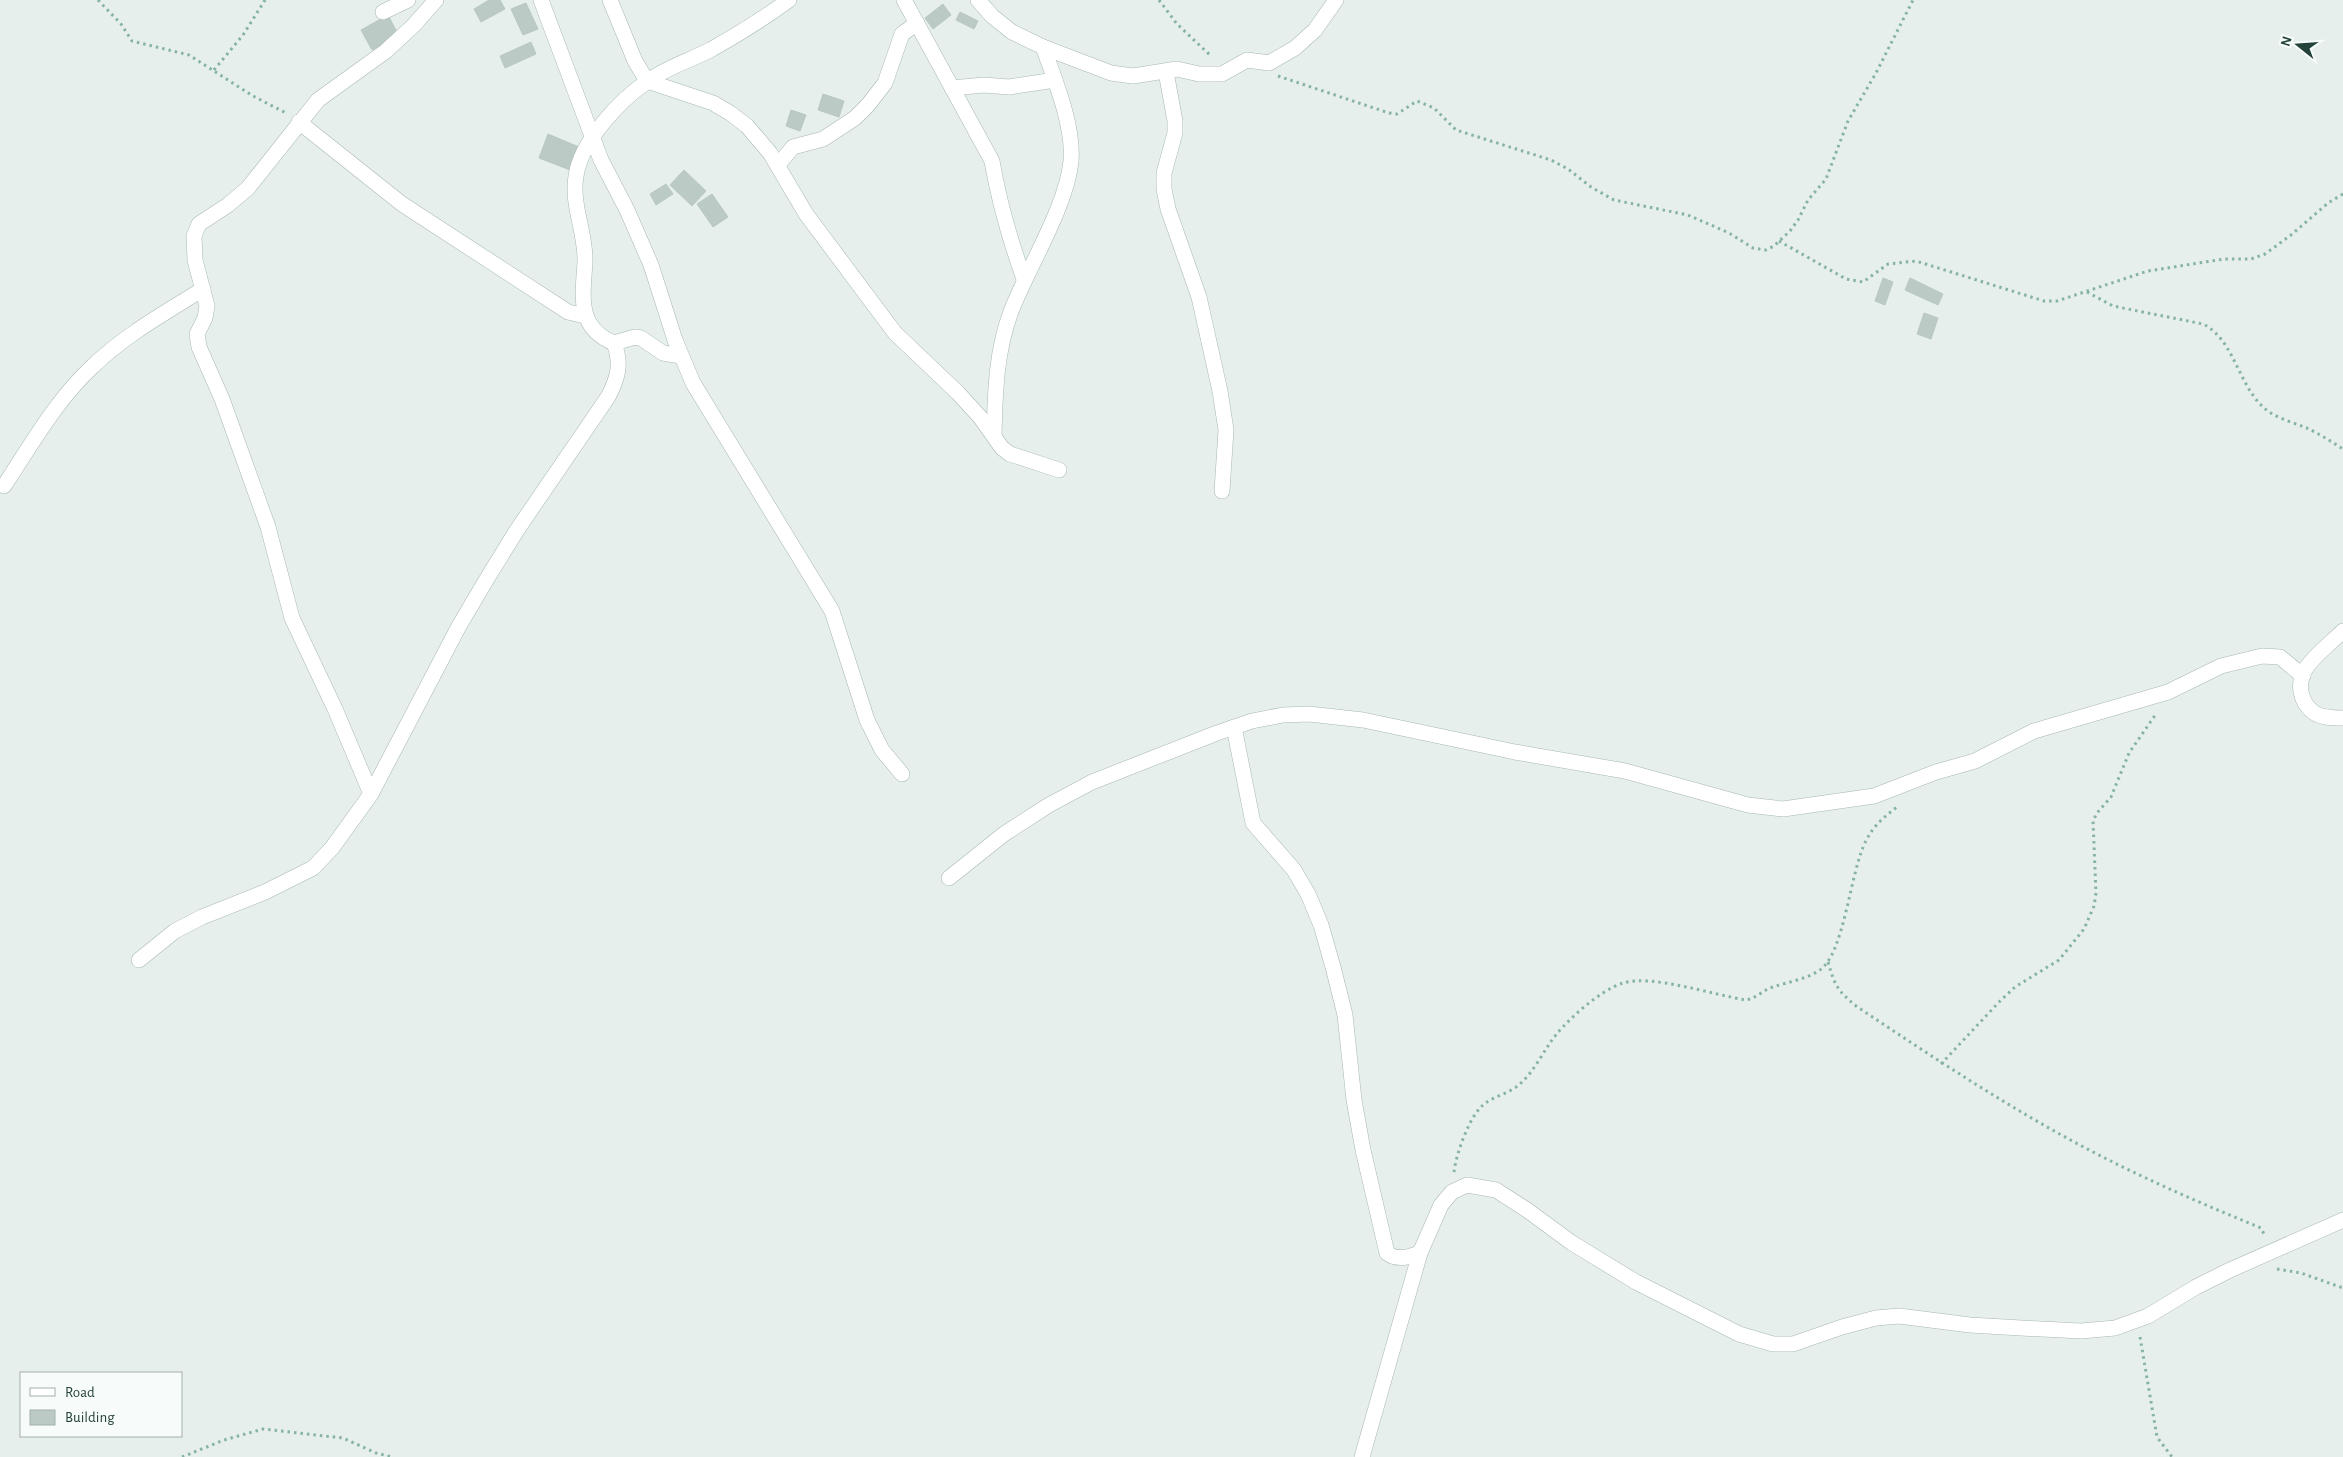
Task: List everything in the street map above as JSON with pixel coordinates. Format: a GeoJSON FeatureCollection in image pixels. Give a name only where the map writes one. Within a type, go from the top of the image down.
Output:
{"type":"FeatureCollection","features":[{"type":"Feature","properties":{"kind":"street"},"geometry":{"type":"LineString","coordinates":[[383,12],[408,0]]}},
{"type":"Feature","properties":{"kind":"street"},"geometry":{"type":"LineString","coordinates":[[370,794],[335,709],[292,618],[268,527],[222,399],[199,347],[197,334],[206,312],[203,289],[193,247],[196,228],[204,219],[228,205],[248,188],[281,149],[299,122],[318,100],[386,51],[414,25],[436,0]]}},
{"type":"Feature","properties":{"kind":"street"},"geometry":{"type":"LineString","coordinates":[[541,0],[601,160],[627,210],[651,265],[681,356],[693,383],[722,432],[772,508],[832,611],[867,720],[882,750],[902,774]]}},
{"type":"Feature","properties":{"kind":"street"},"geometry":{"type":"LineString","coordinates":[[610,0],[635,61],[647,82],[704,100],[730,113],[759,139],[778,165],[806,214],[894,333],[958,393],[1010,454],[1059,470]]}},
{"type":"Feature","properties":{"kind":"street"},"geometry":{"type":"LineString","coordinates":[[139,960],[175,931],[202,917],[258,896],[313,868],[332,848],[370,794],[459,626],[488,577],[517,530],[608,397],[617,379],[620,366],[619,355],[614,343],[598,334],[590,326],[585,316],[583,302],[585,252],[577,212],[575,177],[578,161],[592,137],[617,109],[647,82],[738,34],[789,0]]}},
{"type":"Feature","properties":{"kind":"street"},"geometry":{"type":"LineString","coordinates":[[904,0],[992,161],[995,186],[1010,240],[1024,279]]}},
{"type":"Feature","properties":{"kind":"street"},"geometry":{"type":"LineString","coordinates":[[978,0],[992,16],[1012,32],[1044,47],[1112,73],[1133,76],[1182,69],[1199,74],[1222,74],[1247,60],[1269,63],[1282,57],[1315,30],[1336,0]]}},
{"type":"Feature","properties":{"kind":"street"},"geometry":{"type":"LineString","coordinates":[[778,165],[793,147],[823,139],[862,111],[885,83],[902,34],[917,23]]}},
{"type":"Feature","properties":{"kind":"street"},"geometry":{"type":"LineString","coordinates":[[994,436],[995,388],[1002,341],[1011,311],[1024,279],[1052,220],[1066,184],[1071,161],[1069,138],[1055,80],[1044,47]]}},
{"type":"Feature","properties":{"kind":"street"},"geometry":{"type":"LineString","coordinates":[[1166,72],[1175,121],[1175,133],[1164,173],[1164,189],[1168,209],[1198,297],[1220,391],[1226,430],[1222,491]]}},
{"type":"Feature","properties":{"kind":"street"},"geometry":{"type":"LineString","coordinates":[[952,88],[1009,86],[1055,80]]}},
{"type":"Feature","properties":{"kind":"street"},"geometry":{"type":"LineString","coordinates":[[299,122],[402,204],[568,312],[585,316]]}},
{"type":"Feature","properties":{"kind":"street"},"geometry":{"type":"LineString","coordinates":[[4,486],[56,409],[74,385],[93,366],[116,346],[203,289]]}},
{"type":"Feature","properties":{"kind":"street"},"geometry":{"type":"LineString","coordinates":[[614,343],[634,337],[641,338],[663,353],[681,356]]}},
{"type":"Feature","properties":{"kind":"street"},"geometry":{"type":"LineString","coordinates":[[2343,630],[2305,669],[2300,685],[2304,702],[2313,712],[2326,717],[2343,718]]}},
{"type":"Feature","properties":{"kind":"street"},"geometry":{"type":"LineString","coordinates":[[949,878],[1004,834],[1057,800],[1092,782],[1252,720],[1283,715],[1309,714],[1363,720],[1515,752],[1625,771],[1748,805],[1783,809],[1874,796],[1936,772],[1975,761],[2034,731],[2082,715],[2133,703],[2172,690],[2222,666],[2262,656],[2280,658],[2303,676]]}},
{"type":"Feature","properties":{"kind":"street"},"geometry":{"type":"LineString","coordinates":[[1234,727],[1253,824],[1294,870],[1308,894],[1328,950],[1345,1015],[1354,1100],[1375,1205],[1387,1253],[1393,1258],[1420,1253]]}},
{"type":"Feature","properties":{"kind":"street"},"geometry":{"type":"LineString","coordinates":[[1362,1457],[1420,1253],[1441,1205],[1452,1192],[1466,1185],[1496,1190],[1528,1210],[1572,1243],[1636,1282],[1739,1334],[1773,1344],[1793,1344],[1842,1327],[1876,1318],[1899,1316],[1970,1325],[2081,1331],[2115,1328],[2137,1321],[2196,1287],[2272,1250],[2343,1220]]}},
{"type":"Feature","properties":{"kind":"path"},"geometry":{"type":"LineString","coordinates":[[98,0],[121,24],[132,41],[148,46],[179,51],[299,122]]}},
{"type":"Feature","properties":{"kind":"path"},"geometry":{"type":"LineString","coordinates":[[214,70],[238,41],[265,0]]}},
{"type":"Feature","properties":{"kind":"path"},"geometry":{"type":"LineString","coordinates":[[1159,0],[1177,24],[1202,46],[1222,74]]}},
{"type":"Feature","properties":{"kind":"path"},"geometry":{"type":"LineString","coordinates":[[1275,75],[1388,113],[1397,114],[1417,101],[1426,102],[1456,130],[1551,160],[1568,169],[1591,187],[1614,200],[1688,216],[1760,250],[1766,250],[1779,241],[1798,220],[1808,200],[1826,179],[1848,121],[1876,73],[1913,0]]}},
{"type":"Feature","properties":{"kind":"path"},"geometry":{"type":"LineString","coordinates":[[1779,241],[1846,279],[1856,282],[1863,282],[1888,264],[1916,261],[2044,300],[2057,300],[2148,271],[2224,259],[2251,259],[2265,254],[2291,235],[2328,203],[2343,194]]}},
{"type":"Feature","properties":{"kind":"path"},"geometry":{"type":"LineString","coordinates":[[2087,292],[2113,306],[2203,324],[2210,328],[2220,337],[2245,385],[2261,406],[2272,414],[2311,430],[2343,449]]}},
{"type":"Feature","properties":{"kind":"path"},"geometry":{"type":"LineString","coordinates":[[1941,1064],[2015,987],[2059,960],[2084,929],[2094,906],[2096,893],[2093,822],[2097,813],[2111,796],[2136,743],[2172,690]]}},
{"type":"Feature","properties":{"kind":"path"},"geometry":{"type":"LineString","coordinates":[[1452,1192],[1454,1166],[1460,1148],[1469,1127],[1483,1104],[1501,1097],[1521,1084],[1551,1041],[1581,1011],[1608,990],[1622,983],[1643,980],[1746,1000],[1752,999],[1767,989],[1805,977],[1820,970],[1828,962],[1842,923],[1856,862],[1866,840],[1879,822],[1900,805]]}},
{"type":"Feature","properties":{"kind":"path"},"geometry":{"type":"LineString","coordinates":[[1828,962],[1835,986],[1844,996],[1941,1064],[2095,1153],[2189,1198],[2261,1228],[2272,1250]]}},
{"type":"Feature","properties":{"kind":"path"},"geometry":{"type":"LineString","coordinates":[[2275,1269],[2301,1273],[2343,1288]]}},
{"type":"Feature","properties":{"kind":"path"},"geometry":{"type":"LineString","coordinates":[[2137,1321],[2157,1437],[2172,1457]]}},
{"type":"Feature","properties":{"kind":"path"},"geometry":{"type":"LineString","coordinates":[[182,1457],[224,1440],[263,1429],[343,1438],[376,1453],[392,1457]]}},
{"type":"Feature","properties":{"kind":"building"},"geometry":{"type":"Polygon","coordinates":[[[489,0],[500,0],[505,9],[481,22],[474,9],[489,0]]]}},
{"type":"Feature","properties":{"kind":"building"},"geometry":{"type":"Polygon","coordinates":[[[526,3],[538,29],[523,35],[511,9],[526,3]]]}},
{"type":"Feature","properties":{"kind":"building"},"geometry":{"type":"Polygon","coordinates":[[[943,4],[951,15],[933,29],[925,18],[943,4]]]}},
{"type":"Feature","properties":{"kind":"building"},"geometry":{"type":"Polygon","coordinates":[[[960,12],[978,21],[974,29],[956,20],[960,12]]]}},
{"type":"Feature","properties":{"kind":"building"},"geometry":{"type":"Polygon","coordinates":[[[388,15],[399,36],[372,50],[361,30],[388,15]]]}},
{"type":"Feature","properties":{"kind":"building"},"geometry":{"type":"Polygon","coordinates":[[[531,42],[536,54],[505,68],[500,56],[531,42]]]}},
{"type":"Feature","properties":{"kind":"building"},"geometry":{"type":"Polygon","coordinates":[[[823,94],[844,101],[839,117],[818,110],[823,94]]]}},
{"type":"Feature","properties":{"kind":"building"},"geometry":{"type":"Polygon","coordinates":[[[791,110],[806,115],[800,131],[786,126],[791,110]]]}},
{"type":"Feature","properties":{"kind":"building"},"geometry":{"type":"Polygon","coordinates":[[[548,134],[579,147],[570,170],[539,158],[548,134]]]}},
{"type":"Feature","properties":{"kind":"building"},"geometry":{"type":"Polygon","coordinates":[[[684,170],[706,191],[692,206],[670,185],[684,170]]]}},
{"type":"Feature","properties":{"kind":"building"},"geometry":{"type":"Polygon","coordinates":[[[666,184],[673,194],[656,205],[650,194],[666,184]]]}},
{"type":"Feature","properties":{"kind":"building"},"geometry":{"type":"Polygon","coordinates":[[[712,194],[728,217],[713,227],[697,204],[712,194]]]}},
{"type":"Feature","properties":{"kind":"building"},"geometry":{"type":"Polygon","coordinates":[[[1883,278],[1893,282],[1885,305],[1875,301],[1883,278]]]}},
{"type":"Feature","properties":{"kind":"building"},"geometry":{"type":"Polygon","coordinates":[[[1910,278],[1943,294],[1938,305],[1905,290],[1910,278]]]}},
{"type":"Feature","properties":{"kind":"building"},"geometry":{"type":"Polygon","coordinates":[[[1924,313],[1938,318],[1931,339],[1917,334],[1924,313]]]}}]}
